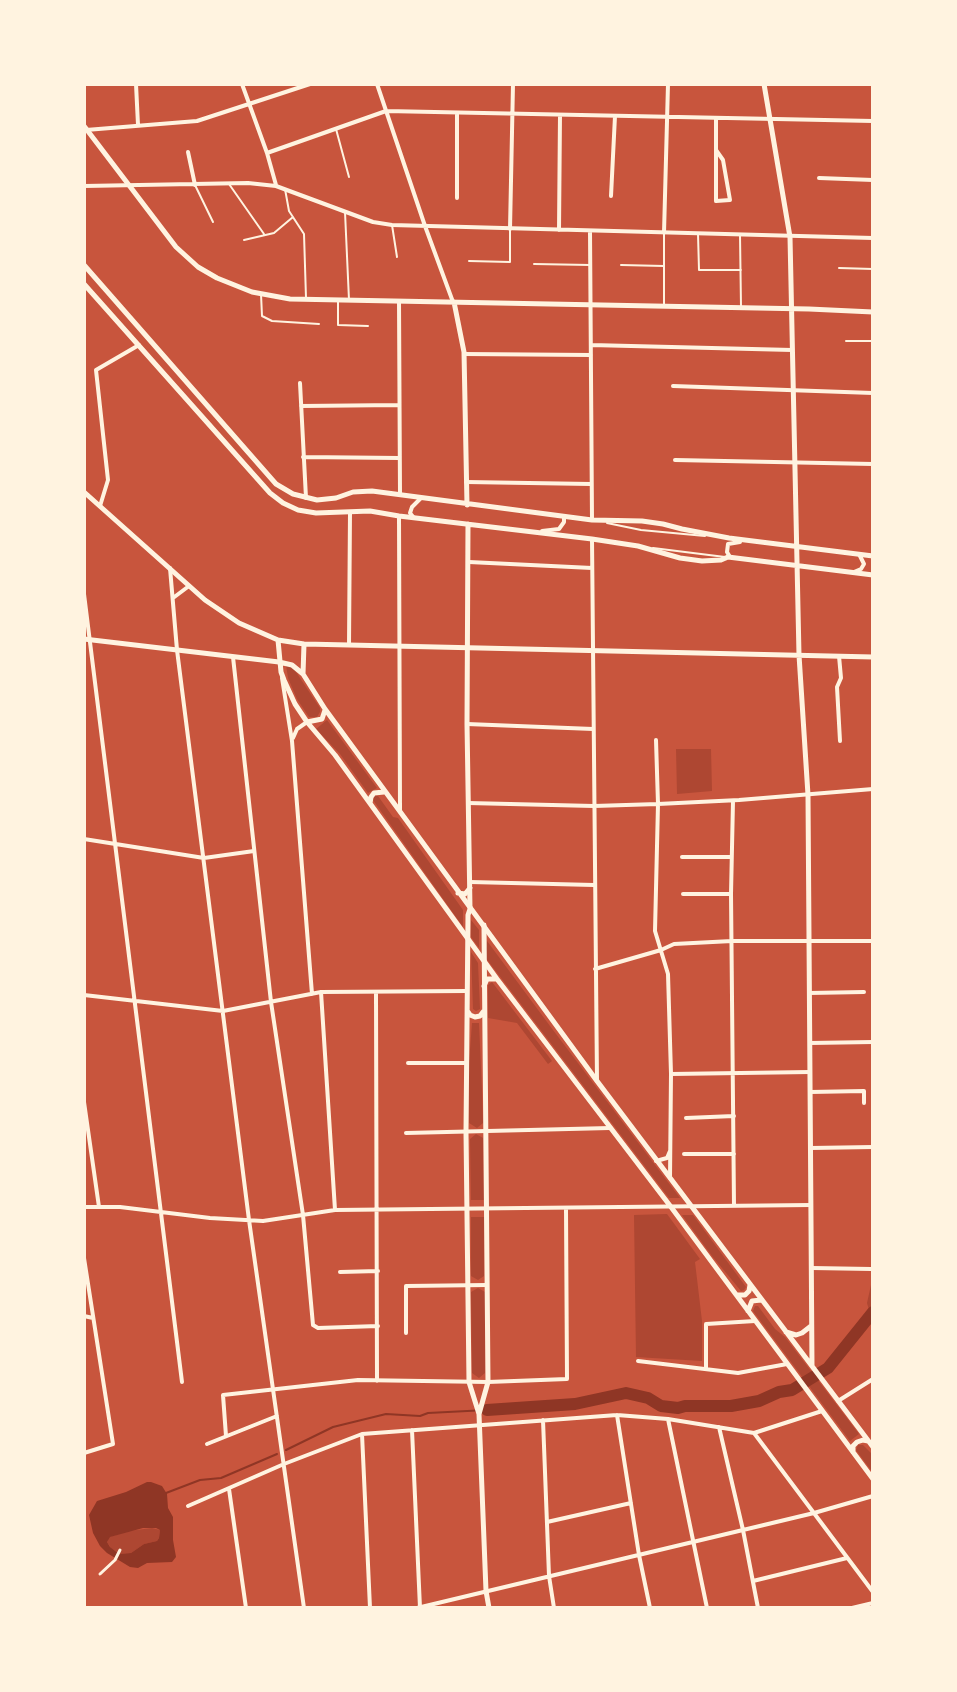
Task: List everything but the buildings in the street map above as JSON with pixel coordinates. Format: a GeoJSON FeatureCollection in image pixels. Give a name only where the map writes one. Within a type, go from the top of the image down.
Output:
{"type":"FeatureCollection","features":[{"type":"Feature","properties":{"kind":"street"},"geometry":{"type":"LineString","coordinates":[[136,84],[138,125]]}},
{"type":"Feature","properties":{"kind":"street"},"geometry":{"type":"LineString","coordinates":[[242,84],[267,153],[276,186]]}},
{"type":"Feature","properties":{"kind":"street"},"geometry":{"type":"LineString","coordinates":[[85,128],[197,121],[310,84]]}},
{"type":"Feature","properties":{"kind":"street"},"geometry":{"type":"LineString","coordinates":[[377,84],[425,226],[454,302],[464,354],[467,505]]}},
{"type":"Feature","properties":{"kind":"street"},"geometry":{"type":"LineString","coordinates":[[510,229],[513,84]]}},
{"type":"Feature","properties":{"kind":"street"},"geometry":{"type":"LineString","coordinates":[[664,233],[668,84]]}},
{"type":"Feature","properties":{"kind":"street"},"geometry":{"type":"LineString","coordinates":[[764,84],[790,237],[799,655],[807,795],[813,1368]]}},
{"type":"Feature","properties":{"kind":"street"},"geometry":{"type":"LineString","coordinates":[[267,153],[386,111],[873,121]]}},
{"type":"Feature","properties":{"kind":"street"},"geometry":{"type":"LineString","coordinates":[[457,112],[457,198]]}},
{"type":"Feature","properties":{"kind":"street"},"geometry":{"type":"LineString","coordinates":[[559,230],[560,115]]}},
{"type":"Feature","properties":{"kind":"street"},"geometry":{"type":"LineString","coordinates":[[611,196],[615,116]]}},
{"type":"Feature","properties":{"kind":"street"},"geometry":{"type":"LineString","coordinates":[[716,118],[716,150],[716,201],[730,200],[723,160],[716,150]]}},
{"type":"Feature","properties":{"kind":"street"},"geometry":{"type":"LineString","coordinates":[[85,128],[176,247],[198,267],[217,278],[261,294],[290,299],[873,312]]}},
{"type":"Feature","properties":{"kind":"street"},"geometry":{"type":"LineString","coordinates":[[188,152],[195,185]]}},
{"type":"Feature","properties":{"kind":"street"},"geometry":{"type":"LineString","coordinates":[[819,178],[873,180]]}},
{"type":"Feature","properties":{"kind":"street"},"geometry":{"type":"LineString","coordinates":[[84,186],[229,184],[276,186],[345,213],[392,225],[873,238]]}},
{"type":"Feature","properties":{"kind":"street"},"geometry":{"type":"LineString","coordinates":[[590,231],[592,520]]}},
{"type":"Feature","properties":{"kind":"street"},"geometry":{"type":"LineString","coordinates":[[84,264],[276,484],[306,499],[336,498],[353,492],[372,491],[564,517],[642,521],[729,538],[873,556]]}},
{"type":"Feature","properties":{"kind":"street"},"geometry":{"type":"LineString","coordinates":[[84,284],[270,493],[283,503],[298,510],[316,513],[370,511],[592,539],[638,546],[691,559],[721,560],[729,557],[873,575]]}},
{"type":"Feature","properties":{"kind":"street"},"geometry":{"type":"LineString","coordinates":[[399,301],[400,495]]}},
{"type":"Feature","properties":{"kind":"street"},"geometry":{"type":"LineString","coordinates":[[100,506],[108,480],[96,370],[139,345]]}},
{"type":"Feature","properties":{"kind":"street"},"geometry":{"type":"LineString","coordinates":[[591,345],[792,350]]}},
{"type":"Feature","properties":{"kind":"street"},"geometry":{"type":"LineString","coordinates":[[464,354],[591,355]]}},
{"type":"Feature","properties":{"kind":"street"},"geometry":{"type":"LineString","coordinates":[[300,383],[306,499]]}},
{"type":"Feature","properties":{"kind":"street"},"geometry":{"type":"LineString","coordinates":[[673,386],[873,393]]}},
{"type":"Feature","properties":{"kind":"street"},"geometry":{"type":"LineString","coordinates":[[301,406],[399,405]]}},
{"type":"Feature","properties":{"kind":"street"},"geometry":{"type":"LineString","coordinates":[[303,458],[399,458]]}},
{"type":"Feature","properties":{"kind":"street"},"geometry":{"type":"LineString","coordinates":[[675,460],[873,464]]}},
{"type":"Feature","properties":{"kind":"street"},"geometry":{"type":"LineString","coordinates":[[465,482],[591,484]]}},
{"type":"Feature","properties":{"kind":"street"},"geometry":{"type":"LineString","coordinates":[[84,492],[221,612],[249,628],[278,640],[304,644],[873,657]]}},
{"type":"Feature","properties":{"kind":"street"},"geometry":{"type":"LineString","coordinates":[[414,518],[410,513],[412,507],[414,502],[421,498]]}},
{"type":"Feature","properties":{"kind":"street"},"geometry":{"type":"LineString","coordinates":[[349,645],[350,512]]}},
{"type":"Feature","properties":{"kind":"street"},"geometry":{"type":"LineString","coordinates":[[399,516],[400,811]]}},
{"type":"Feature","properties":{"kind":"street"},"geometry":{"type":"LineString","coordinates":[[527,531],[559,530],[564,517]]}},
{"type":"Feature","properties":{"kind":"street"},"geometry":{"type":"LineString","coordinates":[[468,524],[467,724],[470,885],[467,939],[466,1132],[468,1382],[479,1414],[486,1591],[489,1608]]}},
{"type":"Feature","properties":{"kind":"street"},"geometry":{"type":"LineString","coordinates":[[592,539],[597,1081]]}},
{"type":"Feature","properties":{"kind":"street"},"geometry":{"type":"LineString","coordinates":[[729,557],[727,548],[732,542],[759,542]]}},
{"type":"Feature","properties":{"kind":"street"},"geometry":{"type":"LineString","coordinates":[[850,572],[861,569],[864,564],[859,554]]}},
{"type":"Feature","properties":{"kind":"street"},"geometry":{"type":"LineString","coordinates":[[469,562],[592,568]]}},
{"type":"Feature","properties":{"kind":"street"},"geometry":{"type":"LineString","coordinates":[[170,568],[177,650],[249,1220],[304,1608]]}},
{"type":"Feature","properties":{"kind":"street"},"geometry":{"type":"LineString","coordinates":[[173,598],[189,585]]}},
{"type":"Feature","properties":{"kind":"street"},"geometry":{"type":"LineString","coordinates":[[84,594],[87,639],[182,1382]]}},
{"type":"Feature","properties":{"kind":"street"},"geometry":{"type":"LineString","coordinates":[[87,639],[279,662],[292,665],[303,674],[325,709],[584,1064],[871,1444]]}},
{"type":"Feature","properties":{"kind":"street"},"geometry":{"type":"LineString","coordinates":[[278,640],[279,662],[292,741],[312,994]]}},
{"type":"Feature","properties":{"kind":"street"},"geometry":{"type":"LineString","coordinates":[[303,674],[304,644]]}},
{"type":"Feature","properties":{"kind":"street"},"geometry":{"type":"LineString","coordinates":[[839,656],[841,678],[837,687],[840,741]]}},
{"type":"Feature","properties":{"kind":"street"},"geometry":{"type":"LineString","coordinates":[[233,657],[271,1002],[303,1215],[313,1324],[318,1328],[378,1326]]}},
{"type":"Feature","properties":{"kind":"street"},"geometry":{"type":"LineString","coordinates":[[281,672],[293,700],[307,722],[335,755],[467,939],[671,1207],[873,1479]]}},
{"type":"Feature","properties":{"kind":"street"},"geometry":{"type":"LineString","coordinates":[[292,741],[294,733],[307,722],[322,719],[325,709]]}},
{"type":"Feature","properties":{"kind":"street"},"geometry":{"type":"LineString","coordinates":[[467,724],[593,729]]}},
{"type":"Feature","properties":{"kind":"street"},"geometry":{"type":"LineString","coordinates":[[656,740],[658,804],[656,931],[668,974],[671,1074],[670,1179]]}},
{"type":"Feature","properties":{"kind":"street"},"geometry":{"type":"LineString","coordinates":[[468,803],[594,806],[658,804],[733,801],[873,789]]}},
{"type":"Feature","properties":{"kind":"street"},"geometry":{"type":"LineString","coordinates":[[370,803],[370,797],[380,791],[396,795],[400,791]]}},
{"type":"Feature","properties":{"kind":"street"},"geometry":{"type":"LineString","coordinates":[[733,801],[731,894],[734,1206]]}},
{"type":"Feature","properties":{"kind":"street"},"geometry":{"type":"LineString","coordinates":[[84,839],[204,858],[254,851]]}},
{"type":"Feature","properties":{"kind":"street"},"geometry":{"type":"LineString","coordinates":[[682,857],[731,858]]}},
{"type":"Feature","properties":{"kind":"street"},"geometry":{"type":"LineString","coordinates":[[470,885],[594,885]]}},
{"type":"Feature","properties":{"kind":"street"},"geometry":{"type":"LineString","coordinates":[[458,893],[465,894],[470,885]]}},
{"type":"Feature","properties":{"kind":"street"},"geometry":{"type":"LineString","coordinates":[[683,894],[731,894]]}},
{"type":"Feature","properties":{"kind":"street"},"geometry":{"type":"LineString","coordinates":[[479,1414],[489,1382],[484,925]]}},
{"type":"Feature","properties":{"kind":"street"},"geometry":{"type":"LineString","coordinates":[[595,969],[674,944],[732,941],[873,941]]}},
{"type":"Feature","properties":{"kind":"street"},"geometry":{"type":"LineString","coordinates":[[484,986],[489,978],[497,979]]}},
{"type":"Feature","properties":{"kind":"street"},"geometry":{"type":"LineString","coordinates":[[84,995],[223,1011],[321,992],[467,991]]}},
{"type":"Feature","properties":{"kind":"street"},"geometry":{"type":"LineString","coordinates":[[321,992],[335,1210]]}},
{"type":"Feature","properties":{"kind":"street"},"geometry":{"type":"LineString","coordinates":[[376,992],[377,1381]]}},
{"type":"Feature","properties":{"kind":"street"},"geometry":{"type":"LineString","coordinates":[[810,993],[864,992]]}},
{"type":"Feature","properties":{"kind":"street"},"geometry":{"type":"LineString","coordinates":[[467,1010],[475,1017],[480,1016],[484,1010]]}},
{"type":"Feature","properties":{"kind":"street"},"geometry":{"type":"LineString","coordinates":[[810,1043],[873,1042]]}},
{"type":"Feature","properties":{"kind":"street"},"geometry":{"type":"LineString","coordinates":[[584,1064],[592,1063],[596,1052]]}},
{"type":"Feature","properties":{"kind":"street"},"geometry":{"type":"LineString","coordinates":[[408,1063],[467,1063]]}},
{"type":"Feature","properties":{"kind":"street"},"geometry":{"type":"LineString","coordinates":[[671,1074],[810,1072]]}},
{"type":"Feature","properties":{"kind":"street"},"geometry":{"type":"LineString","coordinates":[[810,1092],[864,1091],[864,1103]]}},
{"type":"Feature","properties":{"kind":"street"},"geometry":{"type":"LineString","coordinates":[[84,1102],[99,1207]]}},
{"type":"Feature","properties":{"kind":"street"},"geometry":{"type":"LineString","coordinates":[[686,1118],[734,1116]]}},
{"type":"Feature","properties":{"kind":"street"},"geometry":{"type":"LineString","coordinates":[[406,1133],[610,1128]]}},
{"type":"Feature","properties":{"kind":"street"},"geometry":{"type":"LineString","coordinates":[[656,1161],[667,1158],[671,1147]]}},
{"type":"Feature","properties":{"kind":"street"},"geometry":{"type":"LineString","coordinates":[[811,1148],[873,1148]]}},
{"type":"Feature","properties":{"kind":"street"},"geometry":{"type":"LineString","coordinates":[[684,1154],[734,1154]]}},
{"type":"Feature","properties":{"kind":"street"},"geometry":{"type":"LineString","coordinates":[[84,1207],[120,1207],[162,1213],[263,1221],[335,1210],[811,1205]]}},
{"type":"Feature","properties":{"kind":"street"},"geometry":{"type":"LineString","coordinates":[[226,1436],[223,1395],[358,1380],[489,1382],[567,1379],[566,1208]]}},
{"type":"Feature","properties":{"kind":"street"},"geometry":{"type":"LineString","coordinates":[[84,1258],[113,1444],[84,1453]]}},
{"type":"Feature","properties":{"kind":"street"},"geometry":{"type":"LineString","coordinates":[[811,1268],[871,1269]]}},
{"type":"Feature","properties":{"kind":"street"},"geometry":{"type":"LineString","coordinates":[[340,1272],[378,1271]]}},
{"type":"Feature","properties":{"kind":"street"},"geometry":{"type":"LineString","coordinates":[[735,1294],[745,1295],[750,1289],[749,1283]]}},
{"type":"Feature","properties":{"kind":"street"},"geometry":{"type":"LineString","coordinates":[[406,1333],[406,1286],[488,1285]]}},
{"type":"Feature","properties":{"kind":"street"},"geometry":{"type":"LineString","coordinates":[[748,1311],[752,1301],[762,1300]]}},
{"type":"Feature","properties":{"kind":"street"},"geometry":{"type":"LineString","coordinates":[[84,1316],[93,1318]]}},
{"type":"Feature","properties":{"kind":"street"},"geometry":{"type":"LineString","coordinates":[[706,1369],[706,1324],[756,1322]]}},
{"type":"Feature","properties":{"kind":"street"},"geometry":{"type":"LineString","coordinates":[[785,1331],[796,1335],[811,1326]]}},
{"type":"Feature","properties":{"kind":"street"},"geometry":{"type":"LineString","coordinates":[[638,1361],[738,1373],[788,1364]]}},
{"type":"Feature","properties":{"kind":"street"},"geometry":{"type":"LineString","coordinates":[[838,1401],[873,1379]]}},
{"type":"Feature","properties":{"kind":"street"},"geometry":{"type":"LineString","coordinates":[[189,1506],[284,1464],[362,1434],[617,1415],[668,1419],[754,1433],[822,1411]]}},
{"type":"Feature","properties":{"kind":"street"},"geometry":{"type":"LineString","coordinates":[[617,1415],[639,1554],[650,1607],[641,1608]]}},
{"type":"Feature","properties":{"kind":"street"},"geometry":{"type":"LineString","coordinates":[[207,1444],[277,1416]]}},
{"type":"Feature","properties":{"kind":"street"},"geometry":{"type":"LineString","coordinates":[[668,1419],[707,1608]]}},
{"type":"Feature","properties":{"kind":"street"},"geometry":{"type":"LineString","coordinates":[[543,1420],[549,1576],[554,1608]]}},
{"type":"Feature","properties":{"kind":"street"},"geometry":{"type":"LineString","coordinates":[[719,1428],[743,1530],[758,1608]]}},
{"type":"Feature","properties":{"kind":"street"},"geometry":{"type":"LineString","coordinates":[[412,1430],[419,1608],[814,1513],[873,1496]]}},
{"type":"Feature","properties":{"kind":"street"},"geometry":{"type":"LineString","coordinates":[[754,1433],[873,1592]]}},
{"type":"Feature","properties":{"kind":"street"},"geometry":{"type":"LineString","coordinates":[[362,1434],[370,1608]]}},
{"type":"Feature","properties":{"kind":"street"},"geometry":{"type":"LineString","coordinates":[[853,1452],[857,1442],[863,1440],[871,1444]]}},
{"type":"Feature","properties":{"kind":"street"},"geometry":{"type":"LineString","coordinates":[[229,1489],[246,1608]]}},
{"type":"Feature","properties":{"kind":"street"},"geometry":{"type":"LineString","coordinates":[[547,1522],[631,1503]]}},
{"type":"Feature","properties":{"kind":"street"},"geometry":{"type":"LineString","coordinates":[[100,1574],[120,1552]]}},
{"type":"Feature","properties":{"kind":"street"},"geometry":{"type":"LineString","coordinates":[[753,1581],[847,1558]]}},
{"type":"Feature","properties":{"kind":"street"},"geometry":{"type":"LineString","coordinates":[[852,1608],[873,1603]]}},
{"type":"Feature","properties":{"kind":"lane"},"geometry":{"type":"LineString","coordinates":[[336,129],[349,177]]}},
{"type":"Feature","properties":{"kind":"lane"},"geometry":{"type":"LineString","coordinates":[[229,184],[264,234]]}},
{"type":"Feature","properties":{"kind":"lane"},"geometry":{"type":"LineString","coordinates":[[195,185],[213,222]]}},
{"type":"Feature","properties":{"kind":"lane"},"geometry":{"type":"LineString","coordinates":[[285,189],[289,211],[304,234],[306,299]]}},
{"type":"Feature","properties":{"kind":"lane"},"geometry":{"type":"LineString","coordinates":[[345,213],[349,300]]}},
{"type":"Feature","properties":{"kind":"lane"},"geometry":{"type":"LineString","coordinates":[[244,240],[274,233],[293,217]]}},
{"type":"Feature","properties":{"kind":"lane"},"geometry":{"type":"LineString","coordinates":[[392,225],[397,257]]}},
{"type":"Feature","properties":{"kind":"lane"},"geometry":{"type":"LineString","coordinates":[[470,261],[510,262],[510,229]]}},
{"type":"Feature","properties":{"kind":"lane"},"geometry":{"type":"LineString","coordinates":[[664,233],[664,306]]}},
{"type":"Feature","properties":{"kind":"lane"},"geometry":{"type":"LineString","coordinates":[[698,234],[699,270],[741,270]]}},
{"type":"Feature","properties":{"kind":"lane"},"geometry":{"type":"LineString","coordinates":[[740,235],[741,308]]}},
{"type":"Feature","properties":{"kind":"lane"},"geometry":{"type":"LineString","coordinates":[[534,264],[590,265]]}},
{"type":"Feature","properties":{"kind":"lane"},"geometry":{"type":"LineString","coordinates":[[621,265],[664,266]]}},
{"type":"Feature","properties":{"kind":"lane"},"geometry":{"type":"LineString","coordinates":[[839,268],[873,269]]}},
{"type":"Feature","properties":{"kind":"lane"},"geometry":{"type":"LineString","coordinates":[[261,294],[262,316],[272,321],[319,324]]}},
{"type":"Feature","properties":{"kind":"lane"},"geometry":{"type":"LineString","coordinates":[[338,300],[338,325],[368,327]]}},
{"type":"Feature","properties":{"kind":"lane"},"geometry":{"type":"LineString","coordinates":[[846,341],[873,341]]}},
{"type":"Feature","properties":{"kind":"shaded area"},"geometry":{"type":"Polygon","coordinates":[[[286,665],[292,666],[320,708],[317,717],[309,717],[297,699],[288,678],[286,665]]]}},
{"type":"Feature","properties":{"kind":"shaded area"},"geometry":{"type":"Polygon","coordinates":[[[327,720],[377,788],[368,793],[340,754],[316,729],[327,720]]]}},
{"type":"Feature","properties":{"kind":"shaded area"},"geometry":{"type":"Polygon","coordinates":[[[676,749],[711,749],[712,791],[677,794],[676,749]]]}},
{"type":"Feature","properties":{"kind":"shaded area"},"geometry":{"type":"Polygon","coordinates":[[[374,796],[378,796],[393,817],[398,818],[463,910],[463,927],[373,800],[374,796]]]}},
{"type":"Feature","properties":{"kind":"shaded area"},"geometry":{"type":"Polygon","coordinates":[[[471,920],[479,930],[479,948],[471,937],[471,920]]]}},
{"type":"Feature","properties":{"kind":"shaded area"},"geometry":{"type":"Polygon","coordinates":[[[487,941],[680,1198],[669,1198],[485,957],[487,941]]]}},
{"type":"Feature","properties":{"kind":"shaded area"},"geometry":{"type":"Polygon","coordinates":[[[471,952],[478,963],[480,1009],[476,1011],[473,1009],[471,952]]]}},
{"type":"Feature","properties":{"kind":"shaded area"},"geometry":{"type":"Polygon","coordinates":[[[492,982],[552,1061],[548,1064],[517,1023],[488,1018],[488,985],[492,982]]]}},
{"type":"Feature","properties":{"kind":"shaded area"},"geometry":{"type":"Polygon","coordinates":[[[472,1023],[479,1023],[483,1123],[477,1128],[469,1123],[472,1023]]]}},
{"type":"Feature","properties":{"kind":"shaded area"},"geometry":{"type":"Polygon","coordinates":[[[476,1134],[483,1138],[484,1200],[471,1200],[470,1139],[476,1134]]]}},
{"type":"Feature","properties":{"kind":"shaded area"},"geometry":{"type":"Polygon","coordinates":[[[667,1214],[700,1259],[695,1262],[702,1321],[702,1361],[636,1357],[634,1215],[667,1214]]]}},
{"type":"Feature","properties":{"kind":"shaded area"},"geometry":{"type":"Polygon","coordinates":[[[682,1215],[693,1215],[746,1287],[744,1290],[741,1291],[712,1256],[682,1215]]]}},
{"type":"Feature","properties":{"kind":"shaded area"},"geometry":{"type":"Polygon","coordinates":[[[471,1217],[484,1217],[484,1276],[478,1280],[471,1276],[471,1217]]]}},
{"type":"Feature","properties":{"kind":"shaded area"},"geometry":{"type":"Polygon","coordinates":[[[873,1276],[873,1324],[867,1303],[873,1276]]]}},
{"type":"Feature","properties":{"kind":"shaded area"},"geometry":{"type":"Polygon","coordinates":[[[478,1288],[485,1292],[485,1373],[479,1378],[472,1373],[471,1292],[478,1288]]]}},
{"type":"Feature","properties":{"kind":"shaded area"},"geometry":{"type":"Polygon","coordinates":[[[755,1306],[758,1306],[775,1329],[785,1337],[859,1434],[850,1441],[753,1311],[755,1306]]]}},
{"type":"Feature","properties":{"kind":"shaded area"},"geometry":{"type":"Polygon","coordinates":[[[858,1445],[863,1445],[873,1455],[873,1473],[856,1450],[858,1445]]]}},
{"type":"Feature","properties":{"kind":"shaded area"},"geometry":{"type":"Polygon","coordinates":[[[147,1482],[162,1486],[167,1494],[168,1508],[173,1517],[176,1557],[172,1562],[147,1563],[138,1568],[130,1567],[100,1546],[93,1533],[89,1515],[97,1501],[126,1492],[147,1482]],[[143,1528],[110,1537],[107,1542],[119,1554],[131,1553],[144,1544],[157,1541],[160,1530],[143,1528]]]}},
{"type":"Feature","properties":{"kind":"shaded area"},"geometry":{"type":"Polygon","coordinates":[[[152,1528],[160,1530],[157,1541],[144,1544],[131,1553],[119,1554],[107,1542],[109,1537],[152,1528]]]}},
{"type":"Feature","properties":{"kind":"waterway"},"geometry":{"type":"LineString","coordinates":[[487,1410],[575,1404],[626,1393],[648,1398],[661,1406],[678,1408],[731,1406],[759,1401],[779,1392],[792,1390],[828,1368],[873,1312]]}},
{"type":"Feature","properties":{"kind":"waterway"},"geometry":{"type":"LineString","coordinates":[[286,1450],[333,1427],[386,1414],[420,1416],[428,1413],[487,1410]]}},
{"type":"Feature","properties":{"kind":"waterway"},"geometry":{"type":"LineString","coordinates":[[166,1493],[200,1480],[221,1478],[277,1454]]}}]}
